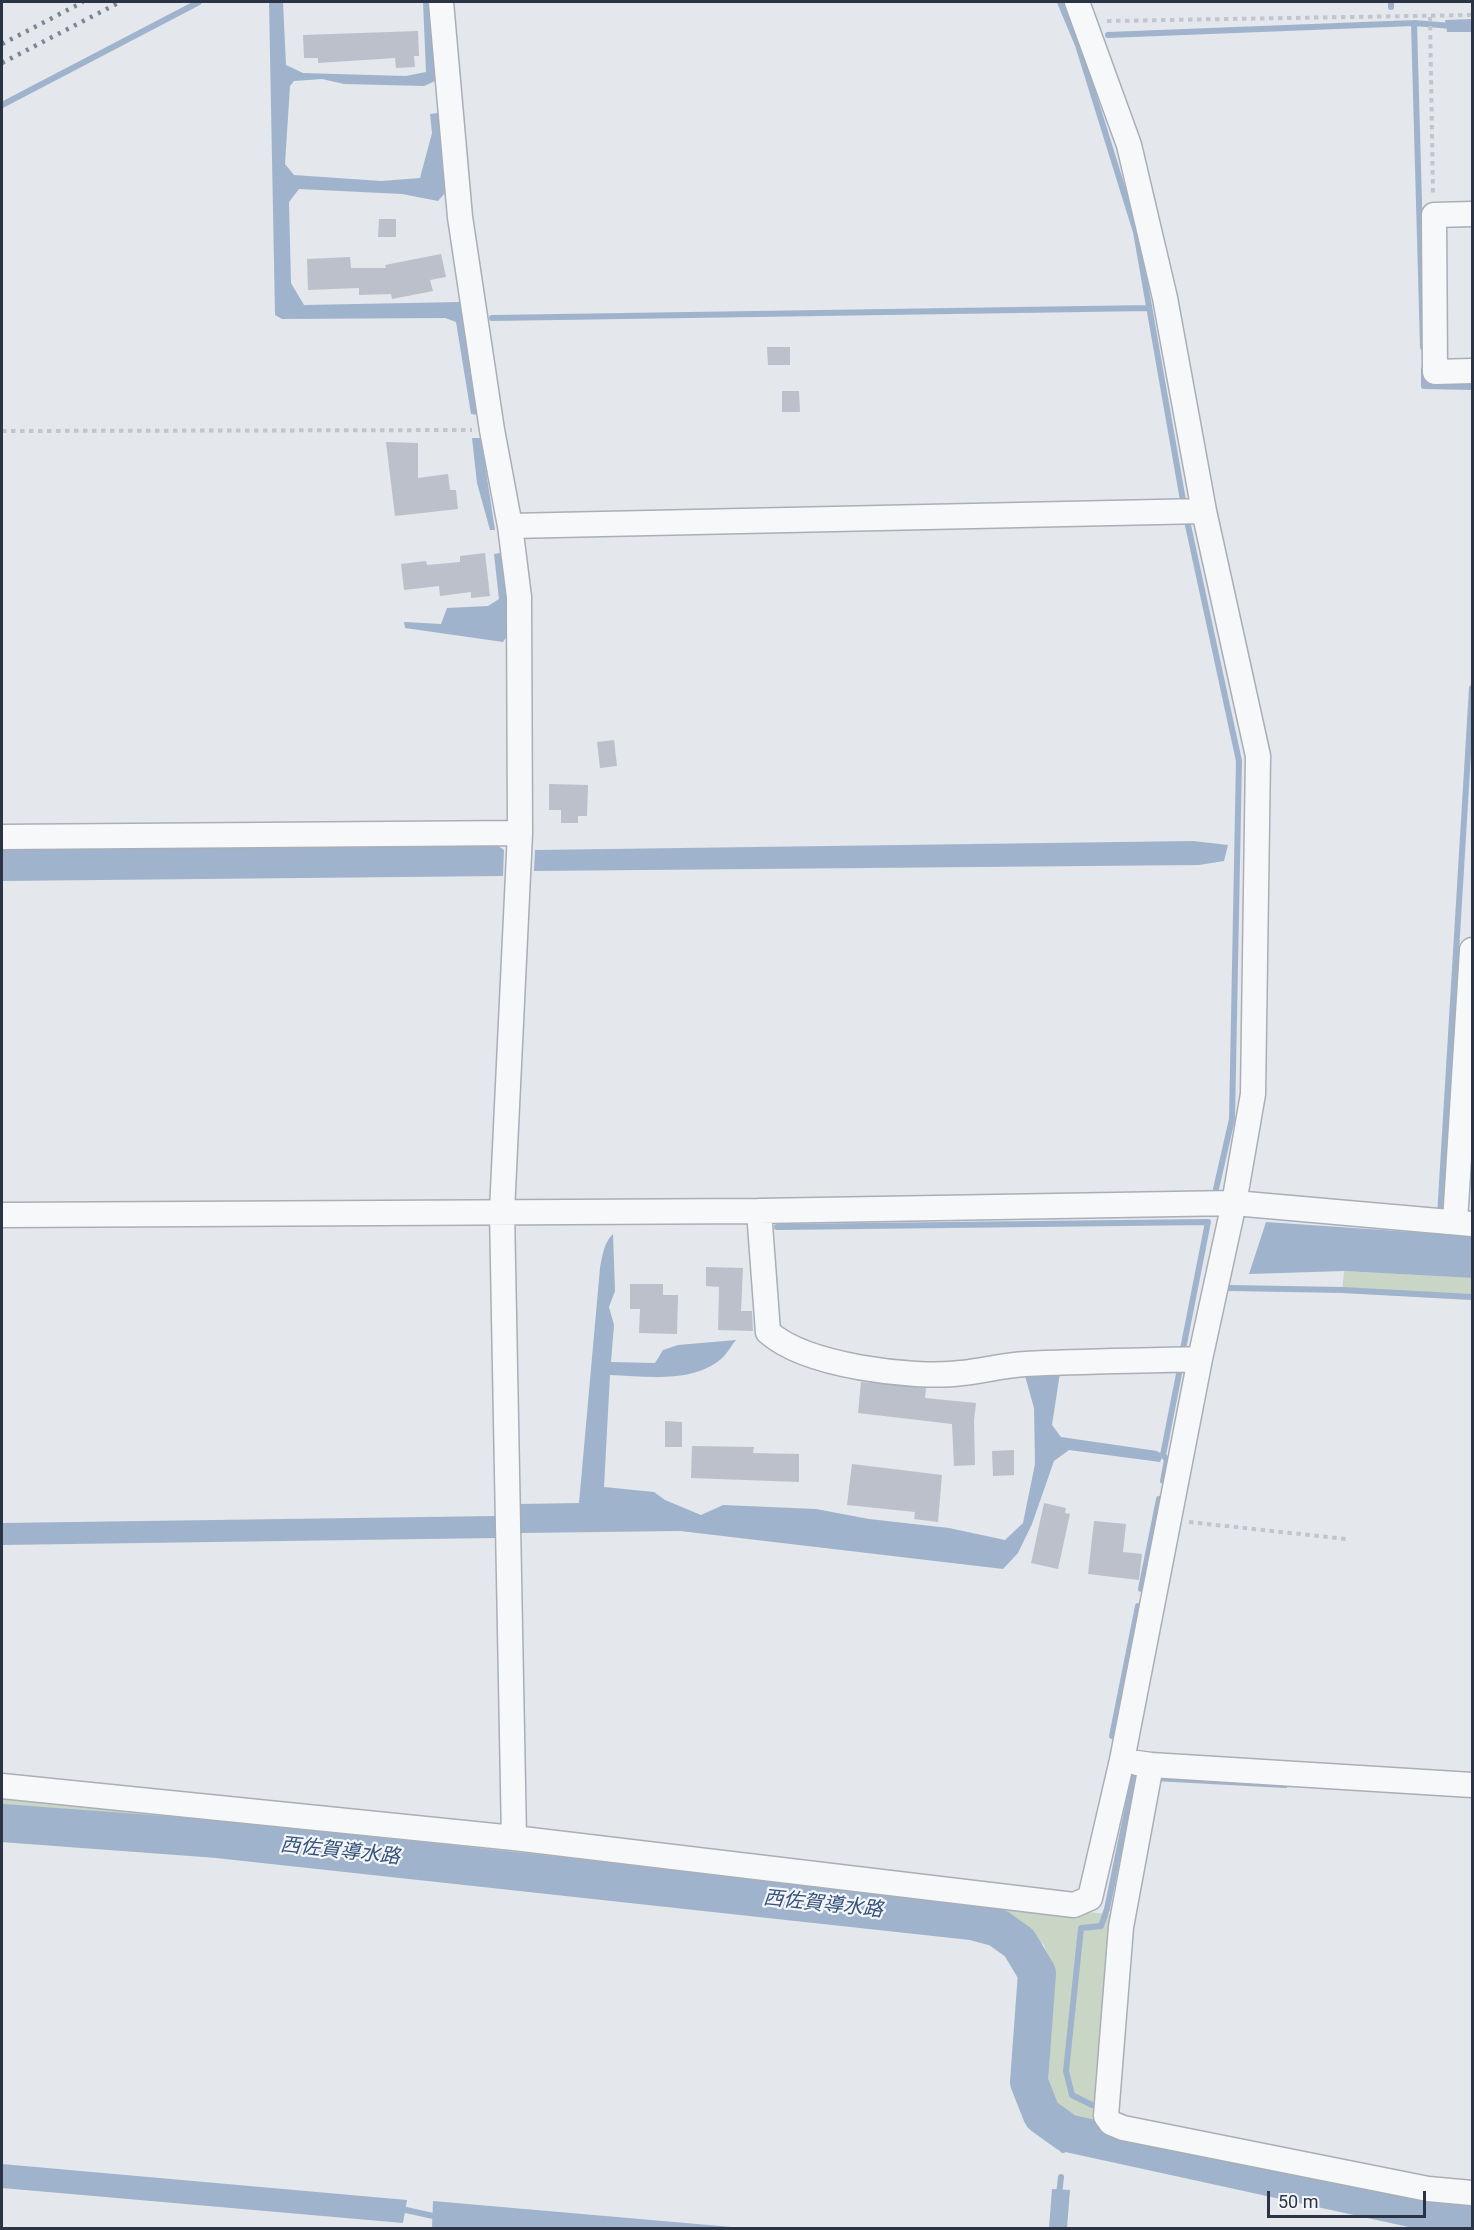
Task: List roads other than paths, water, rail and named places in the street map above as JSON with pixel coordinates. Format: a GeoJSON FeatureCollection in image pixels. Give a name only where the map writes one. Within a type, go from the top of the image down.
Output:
{"type":"FeatureCollection","features":[{"type":"Feature","properties":{"kind":"street"},"geometry":{"type":"LineString","coordinates":[[441,2],[460,217],[492,430],[510,526],[519,597],[520,833],[502,1211],[513,1838]]}},
{"type":"Feature","properties":{"kind":"street"},"geometry":{"type":"LineString","coordinates":[[2,1786],[513,1838],[1074,1905],[1090,1898],[1122,1760],[1200,1359],[1234,1203],[1253,1094],[1258,756],[1204,511],[1165,298],[1129,145],[1081,11]]}},
{"type":"Feature","properties":{"kind":"street"},"geometry":{"type":"LineString","coordinates":[[1473,214],[1434,215],[1435,372],[1473,371]]}},
{"type":"Feature","properties":{"kind":"street"},"geometry":{"type":"LineString","coordinates":[[510,526],[1204,511]]}},
{"type":"Feature","properties":{"kind":"street"},"geometry":{"type":"LineString","coordinates":[[2,837],[520,833]]}},
{"type":"Feature","properties":{"kind":"street"},"geometry":{"type":"LineString","coordinates":[[2,1215],[759,1211],[1234,1203],[1464,1223],[1473,950]]}},
{"type":"Feature","properties":{"kind":"street"},"geometry":{"type":"LineString","coordinates":[[759,1211],[768,1332],[779,1342],[804,1351],[849,1366],[899,1373],[960,1374],[1022,1364],[1200,1359]]}},
{"type":"Feature","properties":{"kind":"street"},"geometry":{"type":"LineString","coordinates":[[1122,1760],[1149,1776],[1473,1785]]}},
{"type":"Feature","properties":{"kind":"street"},"geometry":{"type":"LineString","coordinates":[[1149,1776],[1121,1927],[1106,2116],[1111,2123],[1123,2128],[1428,2189],[1473,2193]]}},
{"type":"Feature","properties":{"kind":"water"},"geometry":{"type":"Polygon","coordinates":[[[269,2],[283,2],[286,65],[303,73],[406,76],[426,72],[423,2],[430,2],[435,81],[424,86],[344,84],[322,79],[294,81],[290,86],[285,164],[294,175],[381,181],[420,178],[432,133],[430,114],[438,113],[445,193],[438,201],[402,194],[299,189],[289,202],[291,283],[304,305],[460,302],[478,415],[471,414],[456,322],[445,318],[282,319],[275,315],[269,2]]]}},
{"type":"Feature","properties":{"kind":"water"},"geometry":{"type":"Polygon","coordinates":[[[1472,19],[1472,32],[1447,32],[1445,20],[1472,19]]]}},
{"type":"Feature","properties":{"kind":"water"},"geometry":{"type":"Polygon","coordinates":[[[472,438],[481,438],[495,530],[490,530],[477,483],[472,438]]]}},
{"type":"Feature","properties":{"kind":"water"},"geometry":{"type":"Polygon","coordinates":[[[500,553],[507,593],[509,633],[503,642],[405,628],[404,622],[441,624],[447,608],[488,606],[499,599],[494,554],[500,553]]]}},
{"type":"Feature","properties":{"kind":"water"},"geometry":{"type":"Polygon","coordinates":[[[1193,841],[1228,845],[1224,861],[1199,865],[534,871],[535,850],[1193,841]]]}},
{"type":"Feature","properties":{"kind":"water"},"geometry":{"type":"Polygon","coordinates":[[[494,843],[504,850],[503,876],[2,881],[2,846],[494,843]]]}},
{"type":"Feature","properties":{"kind":"water"},"geometry":{"type":"Polygon","coordinates":[[[1266,1222],[1472,1236],[1472,1278],[1344,1271],[1249,1274],[1266,1222]]]}},
{"type":"Feature","properties":{"kind":"water"},"geometry":{"type":"Polygon","coordinates":[[[613,1234],[615,1291],[609,1307],[614,1325],[611,1362],[655,1363],[663,1350],[678,1345],[736,1340],[721,1359],[696,1372],[667,1377],[610,1375],[604,1487],[654,1492],[665,1500],[701,1515],[723,1505],[816,1509],[869,1519],[949,1528],[1005,1540],[1023,1523],[1035,1464],[1034,1408],[1025,1376],[1060,1373],[1052,1425],[1061,1437],[1157,1451],[1163,1455],[1160,1462],[1069,1450],[1054,1461],[1032,1524],[1018,1553],[1003,1569],[680,1531],[520,1533],[519,1504],[579,1503],[600,1268],[605,1245],[613,1234]]]}},
{"type":"Feature","properties":{"kind":"water"},"geometry":{"type":"Polygon","coordinates":[[[496,1516],[496,1538],[2,1545],[2,1523],[496,1516]]]}},
{"type":"Feature","properties":{"kind":"water"},"geometry":{"type":"Polygon","coordinates":[[[2,2164],[407,2200],[403,2223],[2,2188],[2,2164]]]}},
{"type":"Feature","properties":{"kind":"water"},"geometry":{"type":"Polygon","coordinates":[[[1052,2189],[1070,2190],[1067,2228],[1049,2228],[1052,2189]]]}},
{"type":"Feature","properties":{"kind":"water"},"geometry":{"type":"Polygon","coordinates":[[[433,2201],[743,2228],[432,2228],[433,2201]]]}},
{"type":"Feature","properties":{"kind":"waterway"},"geometry":{"type":"LineString","coordinates":[[2,105],[199,2]]}},
{"type":"Feature","properties":{"kind":"waterway"},"geometry":{"type":"LineString","coordinates":[[1060,2],[1078,45],[1136,232],[1184,506]]}},
{"type":"Feature","properties":{"kind":"waterway"},"geometry":{"type":"LineString","coordinates":[[1391,2],[1391,7]]}},
{"type":"Feature","properties":{"kind":"waterway"},"geometry":{"type":"LineString","coordinates":[[1414,23],[1452,26]]}},
{"type":"Feature","properties":{"kind":"waterway"},"geometry":{"type":"LineString","coordinates":[[1108,35],[1414,23],[1423,347]]}},
{"type":"Feature","properties":{"kind":"waterway"},"geometry":{"type":"LineString","coordinates":[[492,318],[1149,308]]}},
{"type":"Feature","properties":{"kind":"waterway"},"geometry":{"type":"LineString","coordinates":[[1424,369],[1424,386],[1472,387]]}},
{"type":"Feature","properties":{"kind":"waterway"},"geometry":{"type":"LineString","coordinates":[[1186,516],[1239,761],[1232,1119],[1216,1189]]}},
{"type":"Feature","properties":{"kind":"waterway"},"geometry":{"type":"LineString","coordinates":[[1440,1216],[1472,688]]}},
{"type":"Feature","properties":{"kind":"waterway"},"geometry":{"type":"LineString","coordinates":[[777,1227],[1208,1222],[1183,1349]]}},
{"type":"Feature","properties":{"kind":"waterway"},"geometry":{"type":"LineString","coordinates":[[1230,1288],[1343,1290],[1472,1297]]}},
{"type":"Feature","properties":{"kind":"waterway"},"geometry":{"type":"LineString","coordinates":[[1163,1481],[1167,1460],[1163,1455],[1180,1369]]}},
{"type":"Feature","properties":{"kind":"waterway"},"geometry":{"type":"LineString","coordinates":[[1141,1589],[1159,1499]]}},
{"type":"Feature","properties":{"kind":"waterway"},"geometry":{"type":"LineString","coordinates":[[1112,1736],[1138,1606]]}},
{"type":"Feature","properties":{"kind":"waterway"},"geometry":{"type":"LineString","coordinates":[[1092,2105],[1072,2095],[1066,2071],[1081,1928],[1101,1926],[1107,1909],[1134,1777],[1144,1777]]}},
{"type":"Feature","properties":{"kind":"waterway"},"geometry":{"type":"LineString","coordinates":[[1154,1778],[1285,1785]]}},
{"type":"Feature","properties":{"kind":"waterway","name":"西佐賀導水路"},"geometry":{"type":"LineString","coordinates":[[2,1823],[218,1839],[972,1921],[998,1928],[1019,1943],[1037,1973],[1029,2082],[1042,2115],[1067,2133],[1429,2212],[1472,2215]]}},
{"type":"Feature","properties":{"kind":"waterway"},"geometry":{"type":"LineString","coordinates":[[1063,2150],[1067,2133]]}},
{"type":"Feature","properties":{"kind":"waterway"},"geometry":{"type":"LineString","coordinates":[[1059,2195],[1061,2177]]}},
{"type":"Feature","properties":{"kind":"waterway"},"geometry":{"type":"LineString","coordinates":[[406,2210],[433,2216]]}},
{"type":"Feature","properties":{"kind":"railway"},"geometry":{"type":"LineString","coordinates":[[2,44],[83,2]]}},
{"type":"Feature","properties":{"kind":"railway"},"geometry":{"type":"LineString","coordinates":[[2,63],[120,2]]}}]}
